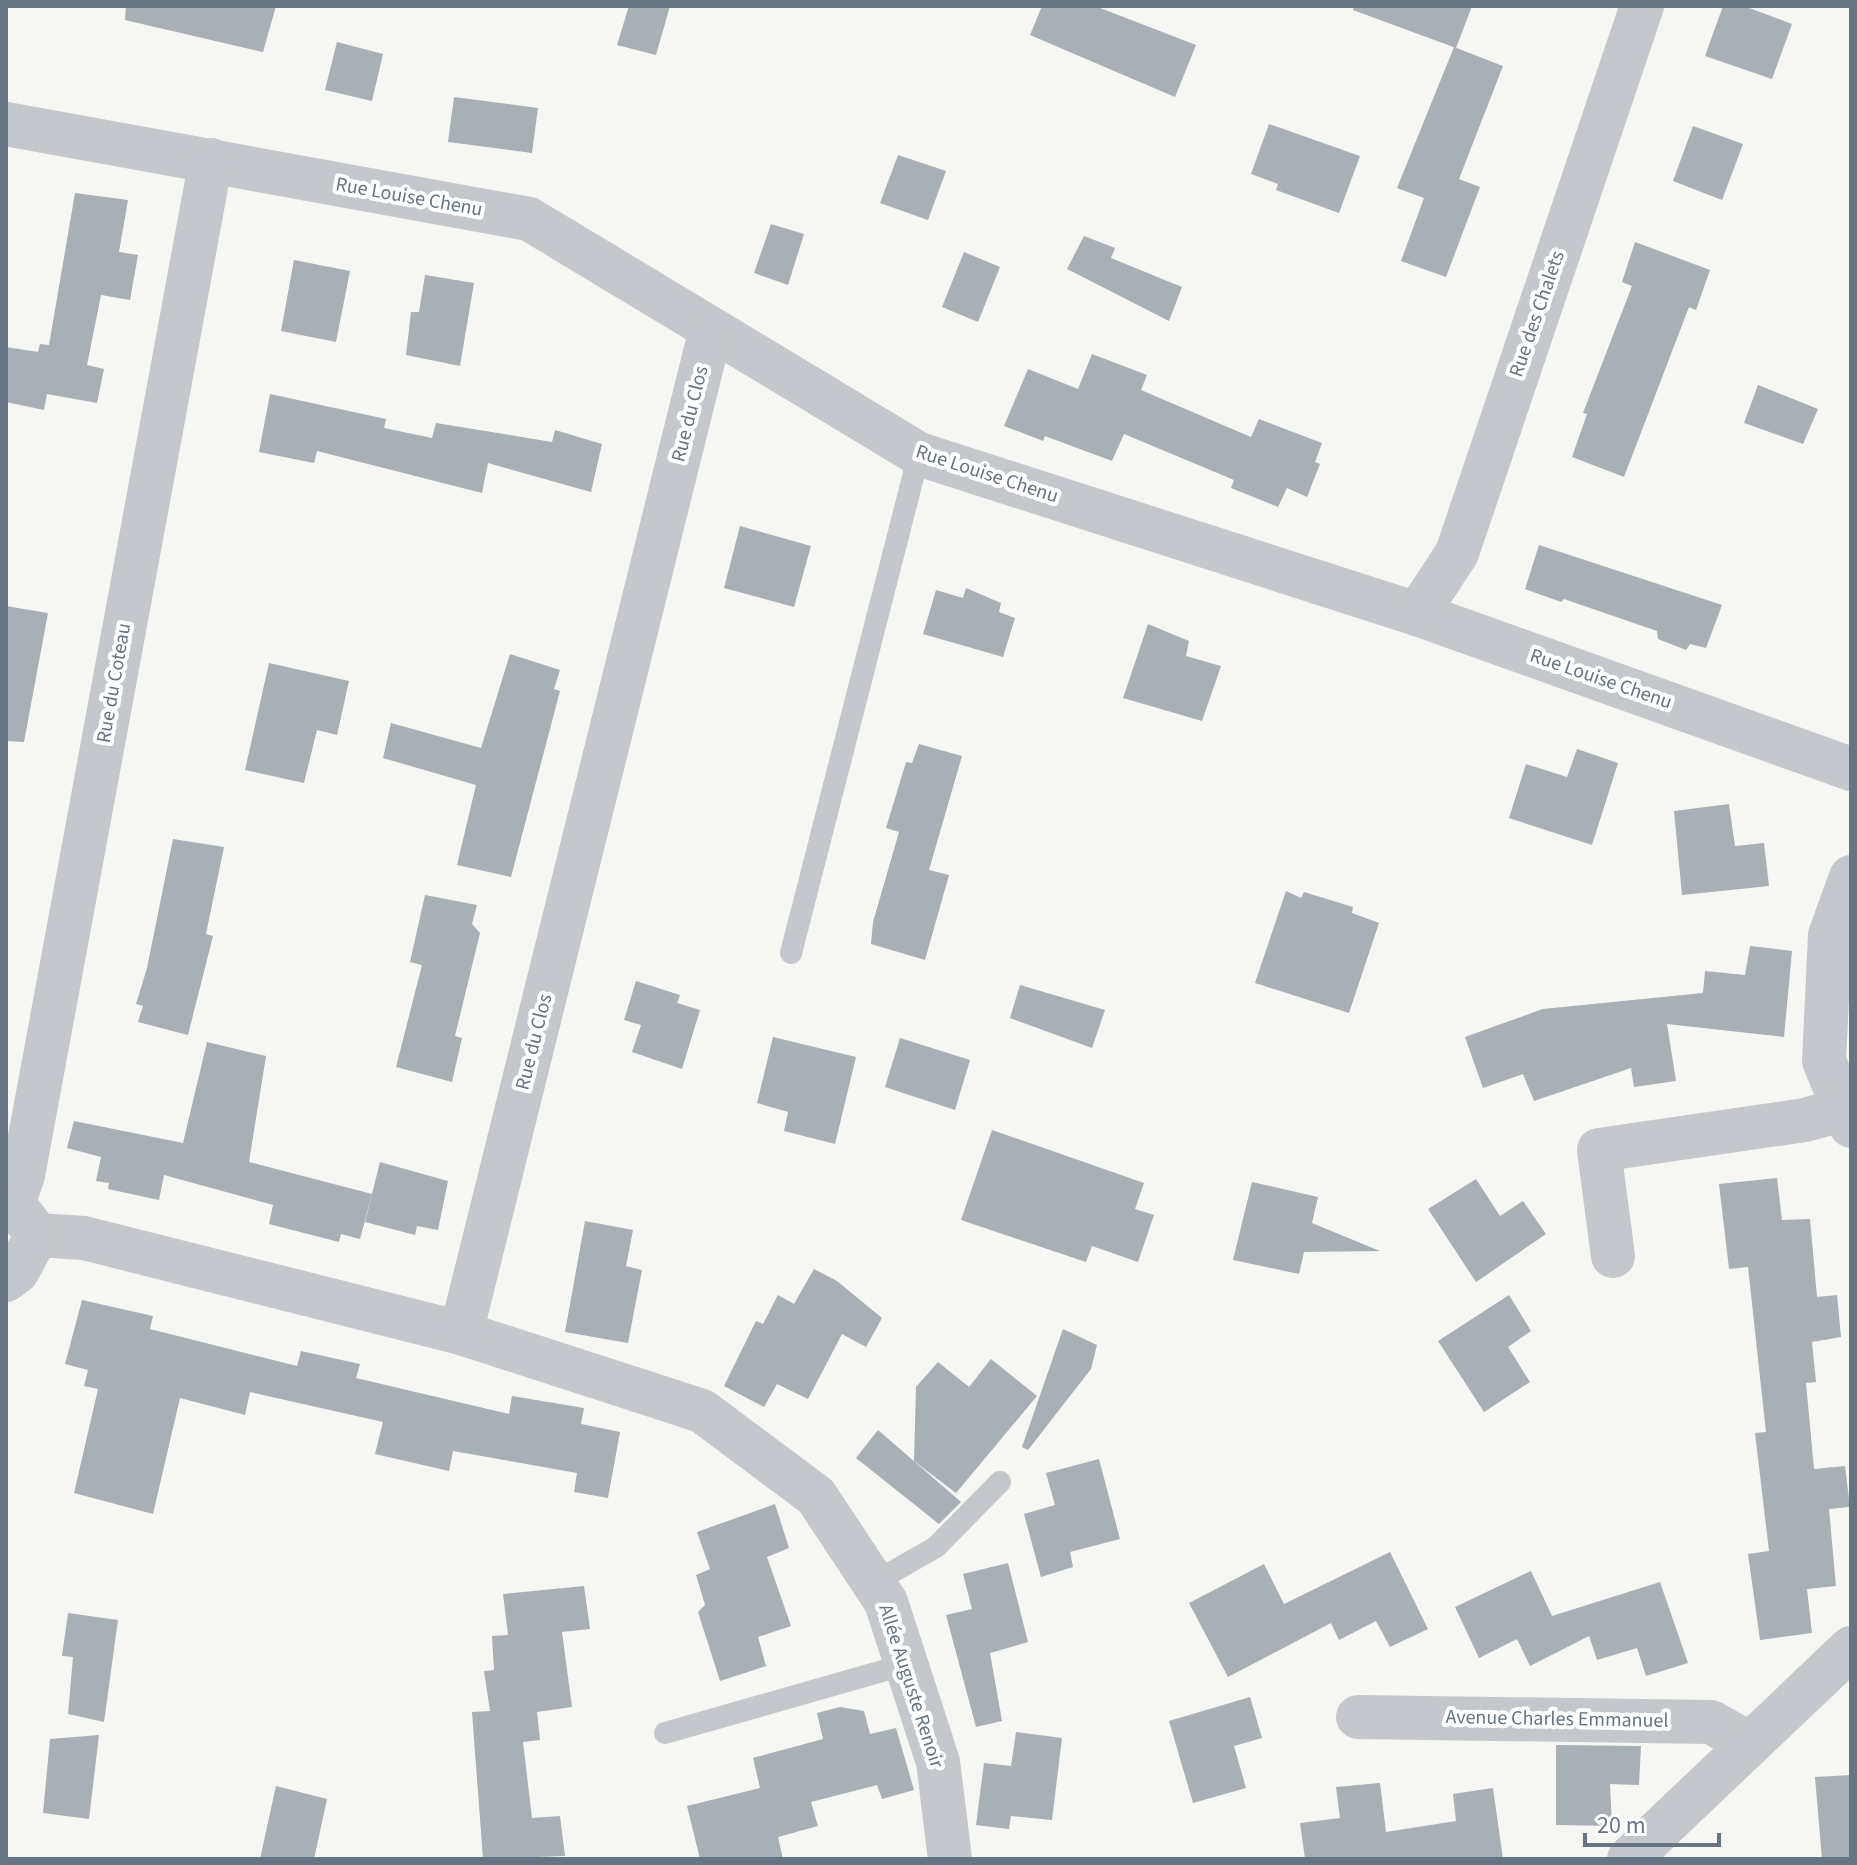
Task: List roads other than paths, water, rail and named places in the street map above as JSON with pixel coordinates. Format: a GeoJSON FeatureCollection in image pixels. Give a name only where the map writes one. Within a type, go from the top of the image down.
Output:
{"type":"FeatureCollection","features":[{"type":"Feature","properties":{"kind":"street","name":"Rue des Chalets"},"geometry":{"type":"LineString","coordinates":[[1417,614],[1457,553],[1642,6]]}},
{"type":"Feature","properties":{"kind":"street","name":"Rue Louise Chenu"},"geometry":{"type":"LineString","coordinates":[[6,124],[529,219],[919,454],[1417,614],[1851,769]]}},
{"type":"Feature","properties":{"kind":"street","name":"Rue du Coteau"},"geometry":{"type":"LineString","coordinates":[[6,1280],[17,1272],[19,1214],[26,1160],[211,160]]}},
{"type":"Feature","properties":{"kind":"street","name":"Rue du Clos"},"geometry":{"type":"LineString","coordinates":[[461,1333],[711,329]]}},
{"type":"Feature","properties":{"kind":"street"},"geometry":{"type":"LineString","coordinates":[[1613,1256],[1599,1150],[1805,1120],[1847,1117],[1824,1061],[1830,935],[1851,877]]}},
{"type":"Feature","properties":{"kind":"street"},"geometry":{"type":"LineString","coordinates":[[19,1214],[84,1238],[461,1333]]}},
{"type":"Feature","properties":{"kind":"street","name":"Allée Auguste Renoir"},"geometry":{"type":"LineString","coordinates":[[461,1333],[702,1411],[816,1496],[886,1602],[938,1762],[950,1859]]}},
{"type":"Feature","properties":{"kind":"street"},"geometry":{"type":"LineString","coordinates":[[1629,1859],[1851,1648]]}},
{"type":"Feature","properties":{"kind":"street","name":"Avenue Charles Emmanuel"},"geometry":{"type":"LineString","coordinates":[[1358,1717],[1711,1722],[1750,1744]]}},
{"type":"Feature","properties":{"kind":"lane"},"geometry":{"type":"LineString","coordinates":[[791,953],[919,454]]}},
{"type":"Feature","properties":{"kind":"lane"},"geometry":{"type":"LineString","coordinates":[[873,1583],[936,1547],[1000,1482]]}},
{"type":"Feature","properties":{"kind":"lane"},"geometry":{"type":"LineString","coordinates":[[665,1733],[907,1664]]}}]}
